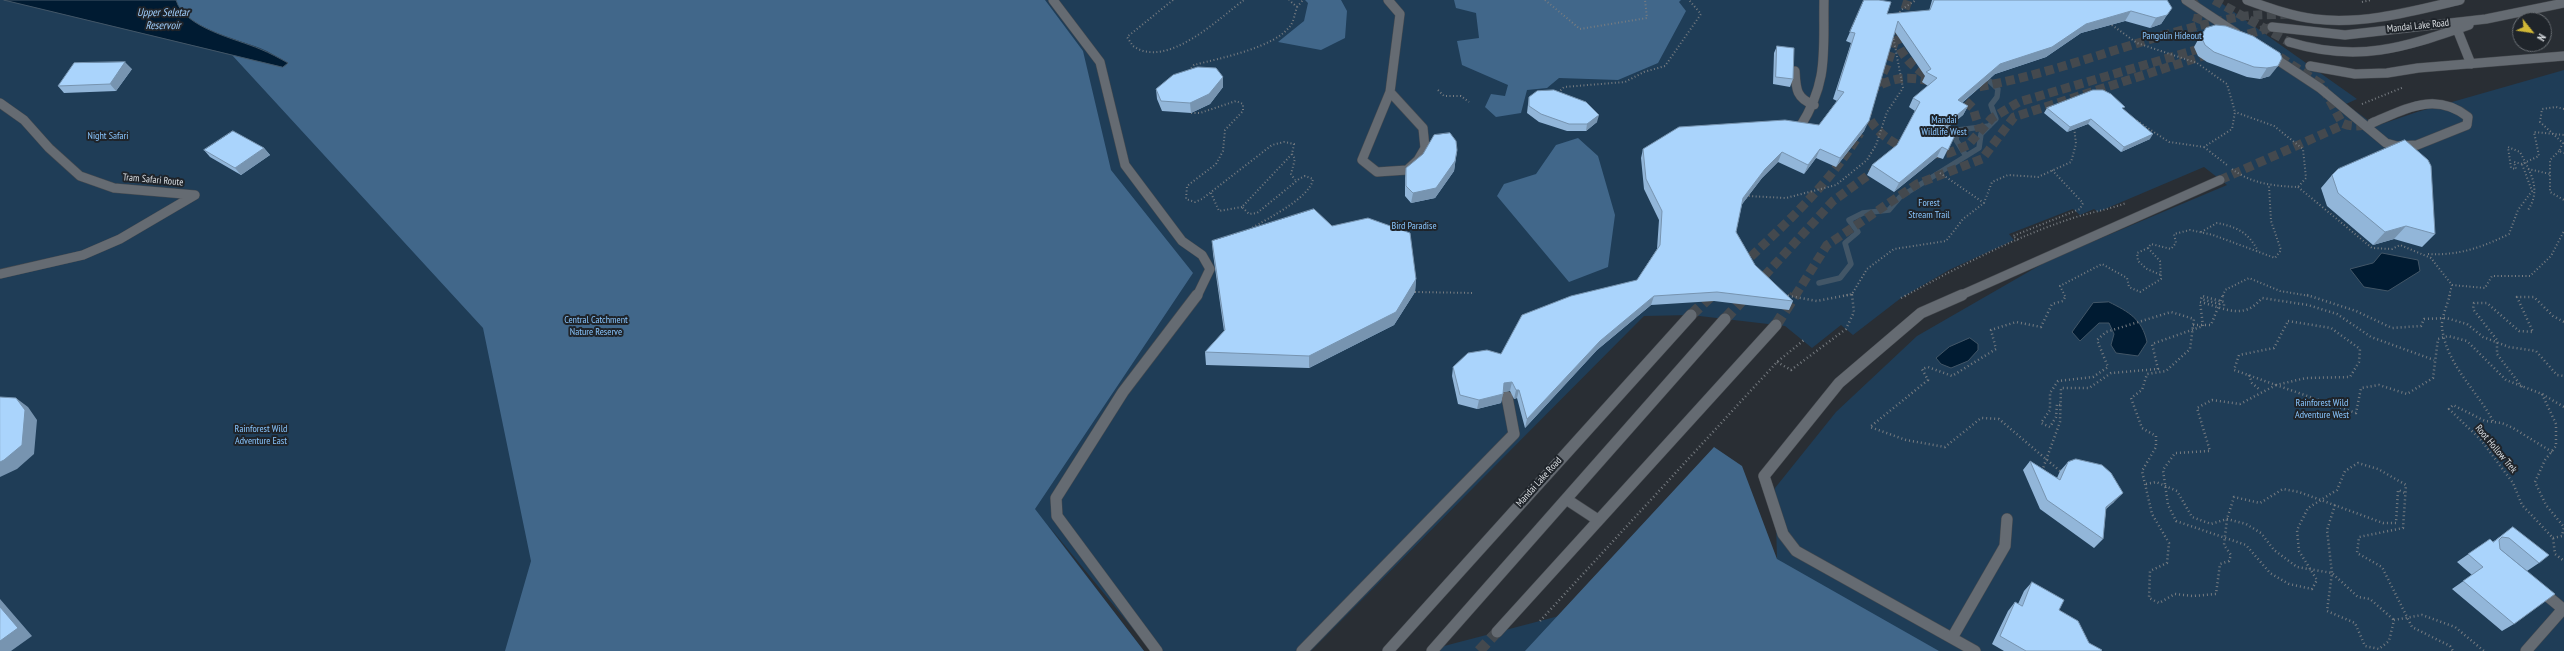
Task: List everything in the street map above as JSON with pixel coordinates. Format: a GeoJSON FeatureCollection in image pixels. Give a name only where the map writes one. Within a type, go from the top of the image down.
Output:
{"type":"FeatureCollection","features":[{"type":"Feature","properties":{"kind":"street"},"geometry":{"type":"LineString","coordinates":[[1053,0],[1100,62],[1125,165],[1182,241],[1202,255],[1210,269],[1202,289],[1123,392],[1056,498],[1057,516],[1157,651]]}},
{"type":"Feature","properties":{"kind":"street"},"geometry":{"type":"LineString","coordinates":[[1388,0],[1400,14],[1390,92],[1362,160],[1377,172],[1407,170],[1418,160],[1426,148],[1424,128],[1390,92]]}},
{"type":"Feature","properties":{"kind":"street"},"geometry":{"type":"LineString","coordinates":[[1800,128],[1814,105],[1823,76],[1824,0]]}},
{"type":"Feature","properties":{"kind":"street"},"geometry":{"type":"LineString","coordinates":[[2186,0],[2246,39]]}},
{"type":"Feature","properties":{"kind":"street","name":"Mandai Lake Road"},"geometry":{"type":"LineString","coordinates":[[2247,0],[2292,14],[2335,21],[2387,16],[2460,0]]}},
{"type":"Feature","properties":{"kind":"street","name":"Mandai Lake Road"},"geometry":{"type":"LineString","coordinates":[[2272,26],[2345,35],[2486,19],[2564,3]]}},
{"type":"Feature","properties":{"kind":"street"},"geometry":{"type":"LineString","coordinates":[[2289,42],[2306,48],[2339,54],[2367,54],[2405,47],[2486,19]]}},
{"type":"Feature","properties":{"kind":"street"},"geometry":{"type":"LineString","coordinates":[[2457,29],[2470,64]]}},
{"type":"Feature","properties":{"kind":"street"},"geometry":{"type":"LineString","coordinates":[[2264,51],[2320,88],[2386,142],[2399,147],[2415,147],[2467,125],[2468,117],[2460,109],[2449,104],[2434,101],[2372,123]]}},
{"type":"Feature","properties":{"kind":"street"},"geometry":{"type":"LineString","coordinates":[[2310,66],[2355,74],[2387,73],[2418,68],[2564,56]]}},
{"type":"Feature","properties":{"kind":"street"},"geometry":{"type":"LineString","coordinates":[[1795,71],[1796,93],[1801,100],[1814,105]]}},
{"type":"Feature","properties":{"kind":"street","name":"Tram Safari Route"},"geometry":{"type":"LineString","coordinates":[[0,103],[24,120],[49,148],[80,176],[114,188],[195,195],[120,239],[83,255],[0,274]]}},
{"type":"Feature","properties":{"kind":"street"},"geometry":{"type":"LineString","coordinates":[[1975,651],[1796,551],[1783,534],[1764,476],[1838,383],[1921,314],[2220,180]]}},
{"type":"Feature","properties":{"kind":"street","name":"Mandai Lake Road"},"geometry":{"type":"LineString","coordinates":[[1388,651],[1691,315]]}},
{"type":"Feature","properties":{"kind":"street"},"geometry":{"type":"LineString","coordinates":[[1432,651],[1725,319]]}},
{"type":"Feature","properties":{"kind":"street"},"geometry":{"type":"LineString","coordinates":[[1497,632],[1776,325]]}},
{"type":"Feature","properties":{"kind":"street"},"geometry":{"type":"LineString","coordinates":[[1302,651],[1514,434],[1507,397]]}},
{"type":"Feature","properties":{"kind":"street"},"geometry":{"type":"LineString","coordinates":[[1566,498],[1598,520]]}},
{"type":"Feature","properties":{"kind":"street"},"geometry":{"type":"LineString","coordinates":[[1952,638],[2004,546],[2007,519]]}},
{"type":"Feature","properties":{"kind":"street"},"geometry":{"type":"LineString","coordinates":[[2526,651],[2526,648],[2563,609],[2528,580]]}},
{"type":"Feature","properties":{"kind":"path"},"geometry":{"type":"LineString","coordinates":[[1173,0],[1127,37],[1130,46],[1141,51],[1159,52],[1188,43],[1210,30],[1244,0]]}},
{"type":"Feature","properties":{"kind":"path"},"geometry":{"type":"LineString","coordinates":[[1289,0],[1297,7]]}},
{"type":"Feature","properties":{"kind":"path"},"geometry":{"type":"LineString","coordinates":[[1187,72],[1194,65],[1250,49],[1270,40],[1291,25],[1297,7],[1302,0]]}},
{"type":"Feature","properties":{"kind":"path"},"geometry":{"type":"LineString","coordinates":[[1545,0],[1580,29],[1647,18],[1645,0]]}},
{"type":"Feature","properties":{"kind":"path"},"geometry":{"type":"LineString","coordinates":[[1553,98],[1564,87],[1625,82],[1644,72],[1665,66],[1701,14],[1689,0]]}},
{"type":"Feature","properties":{"kind":"path"},"geometry":{"type":"LineString","coordinates":[[1895,20],[1901,10],[1916,0]]}},
{"type":"Feature","properties":{"kind":"path"},"geometry":{"type":"LineString","coordinates":[[2105,19],[2119,34],[2149,48],[2194,62],[2227,84],[2235,112],[2232,129],[2204,146]]}},
{"type":"Feature","properties":{"kind":"path"},"geometry":{"type":"LineString","coordinates":[[1743,200],[1748,196],[1786,198],[1836,185],[1867,160],[1876,144],[1887,112],[1903,88],[1902,74],[1895,53],[1893,33]]}},
{"type":"Feature","properties":{"kind":"path"},"geometry":{"type":"LineString","coordinates":[[1438,90],[1444,96],[1461,96],[1469,102]]}},
{"type":"Feature","properties":{"kind":"path"},"geometry":{"type":"LineString","coordinates":[[1191,113],[1200,113],[1236,100],[1243,104],[1243,111],[1225,130],[1226,146],[1220,162],[1187,186],[1186,199],[1195,202],[1210,193],[1272,145],[1284,142],[1294,144],[1292,154],[1242,206],[1219,211],[1210,193]]}},
{"type":"Feature","properties":{"kind":"path"},"geometry":{"type":"LineString","coordinates":[[2564,109],[2556,107],[2542,109],[2540,122],[2563,143],[2559,151],[2550,160],[2550,192],[2564,200]]}},
{"type":"Feature","properties":{"kind":"path"},"geometry":{"type":"LineString","coordinates":[[2235,112],[2274,126],[2303,149],[2306,178],[2298,187]]}},
{"type":"Feature","properties":{"kind":"path"},"geometry":{"type":"LineString","coordinates":[[2128,116],[2168,142],[2204,146],[2242,177],[2269,186],[2298,187],[2372,248],[2392,249],[2400,245],[2428,254],[2445,256],[2483,247],[2509,234],[2518,210],[2532,191],[2522,164]]}},
{"type":"Feature","properties":{"kind":"path"},"geometry":{"type":"LineString","coordinates":[[1778,293],[1817,301],[1852,294],[1868,270],[1894,249],[1946,241],[1963,219],[1984,204],[1992,182],[2008,175],[2038,176],[2070,162],[2076,144],[2073,124],[2080,122]]}},
{"type":"Feature","properties":{"kind":"path"},"geometry":{"type":"LineString","coordinates":[[2528,210],[2535,202],[2536,182],[2528,169],[2520,152],[2508,147],[2507,151],[2511,168],[2516,170],[2514,162],[2522,164],[2539,156],[2534,132],[2540,131],[2564,135]]}},
{"type":"Feature","properties":{"kind":"path"},"geometry":{"type":"LineString","coordinates":[[2559,151],[2564,153]]}},
{"type":"Feature","properties":{"kind":"path"},"geometry":{"type":"LineString","coordinates":[[1292,154],[1295,159],[1291,174],[1295,180]]}},
{"type":"Feature","properties":{"kind":"path"},"geometry":{"type":"LineString","coordinates":[[2528,169],[2550,174]]}},
{"type":"Feature","properties":{"kind":"path"},"geometry":{"type":"LineString","coordinates":[[2018,240],[2013,236],[2080,209],[2083,203],[2052,170]]}},
{"type":"Feature","properties":{"kind":"path"},"geometry":{"type":"LineString","coordinates":[[1940,173],[1984,204]]}},
{"type":"Feature","properties":{"kind":"path"},"geometry":{"type":"LineString","coordinates":[[1242,206],[1246,212],[1251,214],[1260,212],[1295,180],[1305,176],[1313,179],[1312,185],[1289,206],[1252,228],[1255,234]]}},
{"type":"Feature","properties":{"kind":"path"},"geometry":{"type":"LineString","coordinates":[[2161,275],[2146,269],[2138,261],[2137,254],[2148,248],[2151,244],[2171,249],[2176,243],[2174,234],[2190,230],[2200,232],[2275,258],[2281,250],[2271,221],[2269,186]]}},
{"type":"Feature","properties":{"kind":"path"},"geometry":{"type":"LineString","coordinates":[[1901,298],[1951,271],[2018,240],[2077,217],[2098,213],[2128,202]]}},
{"type":"Feature","properties":{"kind":"path"},"geometry":{"type":"LineString","coordinates":[[2200,232],[2217,222],[2238,227],[2249,234],[2258,252]]}},
{"type":"Feature","properties":{"kind":"path"},"geometry":{"type":"LineString","coordinates":[[2428,254],[2452,285],[2485,288],[2492,276],[2530,276],[2551,256],[2564,231]]}},
{"type":"Feature","properties":{"kind":"path"},"geometry":{"type":"LineString","coordinates":[[2060,471],[1999,419],[1981,418],[1945,447],[1906,440],[1870,428],[1928,380],[1922,369],[1928,367],[1952,376],[1996,349],[1992,330],[2016,322],[2041,327],[2052,304],[2063,301],[2066,294],[2060,286],[2102,264],[2127,278],[2129,287],[2140,292],[2161,279],[2160,261],[2148,248]]}},
{"type":"Feature","properties":{"kind":"path"},"geometry":{"type":"LineString","coordinates":[[2193,325],[2211,325],[2225,290],[2249,278],[2280,291],[2301,293],[2356,312],[2392,328],[2421,326],[2424,319],[2446,318],[2466,324],[2483,337],[2509,347],[2536,351],[2557,375],[2564,376]]}},
{"type":"Feature","properties":{"kind":"path"},"geometry":{"type":"LineString","coordinates":[[2452,285],[2446,318],[2442,327],[2454,362],[2466,384],[2484,403],[2494,423]]}},
{"type":"Feature","properties":{"kind":"path"},"geometry":{"type":"LineString","coordinates":[[1415,292],[1473,293]]}},
{"type":"Feature","properties":{"kind":"path"},"geometry":{"type":"LineString","coordinates":[[1777,362],[1791,370],[1846,329],[1851,324],[1855,307],[1852,294]]}},
{"type":"Feature","properties":{"kind":"path"},"geometry":{"type":"LineString","coordinates":[[2220,304],[2201,299],[2202,296],[2224,302],[2224,308]]}},
{"type":"Feature","properties":{"kind":"path"},"geometry":{"type":"LineString","coordinates":[[2523,388],[2497,354],[2497,340],[2473,309],[2474,303],[2487,304],[2519,331],[2533,332],[2517,297],[2534,297],[2552,316],[2564,322]]}},
{"type":"Feature","properties":{"kind":"path"},"geometry":{"type":"LineString","coordinates":[[2041,473],[2060,422],[2060,388],[2088,388],[2111,373],[2158,369],[2152,344],[2203,326],[2199,308],[2200,302],[2240,312],[2253,309],[2262,298],[2308,305],[2337,314],[2371,337],[2434,360]]}},
{"type":"Feature","properties":{"kind":"path"},"geometry":{"type":"LineString","coordinates":[[2060,405],[2057,404],[2056,417],[2050,427],[2042,423],[2050,410],[2050,393],[2058,381],[2093,377],[2108,367],[2097,340],[2106,332],[2171,312],[2194,319],[2190,349],[2166,371],[2147,374],[2142,390],[2131,398],[2142,428],[2156,436],[2156,447],[2142,471],[2152,514],[2170,543],[2167,563],[2150,571],[2149,598],[2159,603],[2175,594],[2193,596],[2216,594],[2220,564],[2229,561],[2231,556],[2224,546],[2228,519],[2234,497],[2260,503],[2283,489],[2300,492],[2383,523],[2396,524],[2398,490],[2406,493]]}},
{"type":"Feature","properties":{"kind":"path"},"geometry":{"type":"LineString","coordinates":[[2453,651],[2450,646],[2412,627],[2382,567],[2357,553],[2359,538],[2403,528],[2406,485],[2378,469],[2358,463],[2344,471],[2337,490],[2308,508],[2297,530],[2299,551],[2317,580],[2312,589],[2289,584],[2270,573],[2246,544],[2176,521],[2168,505],[2163,470],[2175,453],[2210,451],[2197,408],[2206,400],[2219,398],[2240,404],[2260,390],[2298,378],[2350,377],[2359,362],[2360,349],[2331,328],[2288,321],[2274,348],[2240,355],[2234,370],[2249,376],[2356,413],[2361,388],[2379,385],[2407,394],[2433,378],[2434,360],[2438,339],[2448,336],[2467,341],[2506,380],[2523,388],[2542,394],[2564,407]]}},
{"type":"Feature","properties":{"kind":"path"},"geometry":{"type":"LineString","coordinates":[[1540,621],[1777,362],[1804,340]]}},
{"type":"Feature","properties":{"kind":"path"},"geometry":{"type":"LineString","coordinates":[[2249,376],[2252,383],[2260,390]]}},
{"type":"Feature","properties":{"kind":"path"},"geometry":{"type":"LineString","coordinates":[[2542,394],[2556,424],[2556,446],[2545,460],[2535,482],[2546,505],[2564,527],[2562,536],[2553,538]]}},
{"type":"Feature","properties":{"kind":"path","name":"Root Hollow Trek"},"geometry":{"type":"LineString","coordinates":[[2552,452],[2513,428],[2485,421],[2453,405],[2449,409],[2481,440],[2513,483],[2522,505],[2553,538],[2555,554],[2564,561]]}},
{"type":"Feature","properties":{"kind":"path"},"geometry":{"type":"LineString","coordinates":[[2146,484],[2156,482],[2177,491],[2192,517],[2211,524],[2228,519],[2246,524],[2261,533],[2274,550],[2297,567],[2332,573],[2358,597],[2370,599],[2394,620]]}},
{"type":"Feature","properties":{"kind":"path"},"geometry":{"type":"LineString","coordinates":[[2335,505],[2327,530],[2332,573],[2328,586],[2327,612],[2355,623],[2366,646],[2379,649],[2389,641],[2394,620]]}},
{"type":"Feature","properties":{"kind":"path"},"geometry":{"type":"LineString","coordinates":[[2394,620],[2422,615],[2456,627],[2484,651]]}},
{"type":"Feature","properties":{"kind":"green space"},"geometry":{"type":"Polygon","coordinates":[[[0,0],[2217,0],[2357,99],[2346,104],[2376,126],[2417,112],[2564,70],[2564,651],[1425,651],[1777,559],[1775,488],[1836,412],[1917,336],[2049,260],[2227,185],[2204,167],[2098,212],[2094,209],[2080,215],[2073,209],[2009,234],[2014,240],[1949,270],[1901,298],[1853,335],[1841,325],[1812,348],[1785,326],[1691,315],[1644,316],[1311,651],[1151,651],[1048,525],[1144,651],[0,651],[0,0]]]}},
{"type":"Feature","properties":{"kind":"green space","name":"Central Catchment Nature Reserve"},"geometry":{"type":"Polygon","coordinates":[[[176,0],[1045,0],[1083,51],[1111,170],[1193,273],[1035,509],[1144,651],[505,651],[531,561],[483,328],[232,55],[283,67],[288,63],[271,53],[200,25],[189,18],[181,9],[176,0]]]}},
{"type":"Feature","properties":{"kind":"green space"},"geometry":{"type":"Polygon","coordinates":[[[1305,0],[1341,0],[1347,11],[1345,38],[1321,50],[1278,42],[1304,21],[1308,3],[1305,0]]]}},
{"type":"Feature","properties":{"kind":"green space"},"geometry":{"type":"Polygon","coordinates":[[[1454,0],[1681,0],[1679,2],[1686,11],[1658,63],[1618,80],[1559,78],[1547,88],[1527,90],[1521,113],[1496,117],[1485,107],[1491,94],[1505,96],[1508,85],[1462,65],[1457,41],[1479,38],[1476,13],[1456,8],[1454,0]]]}},
{"type":"Feature","properties":{"kind":"green space"},"geometry":{"type":"Polygon","coordinates":[[[1578,138],[1598,156],[1615,215],[1608,267],[1569,282],[1497,196],[1504,184],[1536,174],[1556,145],[1578,138]]]}},
{"type":"Feature","properties":{"kind":"green space"},"geometry":{"type":"Polygon","coordinates":[[[1714,447],[1742,466],[1777,559],[1939,651],[1525,651],[1714,447]]]}},
{"type":"Feature","properties":{"kind":"water","name":"Upper Seletar Reservoir"},"geometry":{"type":"Polygon","coordinates":[[[4,0],[176,0],[181,10],[189,18],[200,25],[264,51],[288,63],[283,67],[4,0]]]}},
{"type":"Feature","properties":{"kind":"water"},"geometry":{"type":"Polygon","coordinates":[[[2382,253],[2418,260],[2420,271],[2388,291],[2364,287],[2350,269],[2373,263],[2382,253]]]}},
{"type":"Feature","properties":{"kind":"water"},"geometry":{"type":"Polygon","coordinates":[[[2109,302],[2123,309],[2134,317],[2142,327],[2147,342],[2138,356],[2116,353],[2111,345],[2114,334],[2109,323],[2099,323],[2080,341],[2072,332],[2093,303],[2109,302]]]}},
{"type":"Feature","properties":{"kind":"water"},"geometry":{"type":"Polygon","coordinates":[[[1970,338],[1978,344],[1978,350],[1968,361],[1951,368],[1941,364],[1936,358],[1949,347],[1970,338]]]}},
{"type":"Feature","properties":{"kind":"building"},"geometry":{"type":"Polygon","coordinates":[[[1864,0],[1891,2],[1887,14],[1930,10],[1934,0],[2167,0],[2172,8],[2167,15],[2156,18],[2131,11],[2086,24],[2052,47],[2000,64],[1958,100],[1968,106],[1944,126],[1957,131],[1948,150],[1942,147],[1899,183],[1872,165],[1897,145],[1920,102],[1913,98],[1937,78],[1926,72],[1931,69],[1898,21],[1869,121],[1840,158],[1820,149],[1808,165],[1782,152],[1765,169],[1743,198],[1736,232],[1755,265],[1793,301],[1717,292],[1654,296],[1600,341],[1527,419],[1519,390],[1516,390],[1512,382],[1504,383],[1503,394],[1479,400],[1460,395],[1453,367],[1468,353],[1487,350],[1501,354],[1522,315],[1571,296],[1637,280],[1660,245],[1662,211],[1646,179],[1643,149],[1679,127],[1785,120],[1819,125],[1844,92],[1837,90],[1855,33],[1850,32],[1864,0]]]}},
{"type":"Feature","properties":{"kind":"building"},"geometry":{"type":"Polygon","coordinates":[[[2216,25],[2226,26],[2253,36],[2280,53],[2282,58],[2278,66],[2267,68],[2254,67],[2214,52],[2205,45],[2201,36],[2206,28],[2216,25]]]}},
{"type":"Feature","properties":{"kind":"building"},"geometry":{"type":"Polygon","coordinates":[[[1777,46],[1794,48],[1793,79],[1776,77],[1777,46]]]}},
{"type":"Feature","properties":{"kind":"building"},"geometry":{"type":"Polygon","coordinates":[[[125,62],[110,84],[58,86],[74,63],[125,62]]]}},
{"type":"Feature","properties":{"kind":"building"},"geometry":{"type":"Polygon","coordinates":[[[1198,67],[1216,68],[1223,77],[1209,94],[1190,103],[1161,101],[1156,89],[1173,75],[1198,67]]]}},
{"type":"Feature","properties":{"kind":"building"},"geometry":{"type":"Polygon","coordinates":[[[1554,90],[1586,102],[1599,115],[1587,124],[1569,124],[1541,114],[1529,106],[1529,97],[1537,91],[1554,90]]]}},
{"type":"Feature","properties":{"kind":"building"},"geometry":{"type":"Polygon","coordinates":[[[2093,90],[2103,90],[2111,94],[2125,107],[2122,108],[2153,134],[2124,147],[2091,119],[2070,127],[2047,108],[2093,90]]]}},
{"type":"Feature","properties":{"kind":"building"},"geometry":{"type":"Polygon","coordinates":[[[233,131],[264,148],[235,168],[204,150],[233,131]]]}},
{"type":"Feature","properties":{"kind":"building"},"geometry":{"type":"Polygon","coordinates":[[[1450,133],[1456,141],[1457,150],[1455,161],[1436,188],[1413,193],[1406,186],[1406,168],[1423,154],[1434,135],[1450,133]]]}},
{"type":"Feature","properties":{"kind":"building"},"geometry":{"type":"Polygon","coordinates":[[[2405,140],[2428,160],[2431,166],[2435,234],[2406,226],[2385,232],[2338,193],[2332,175],[2338,169],[2405,140]]]}},
{"type":"Feature","properties":{"kind":"building"},"geometry":{"type":"Polygon","coordinates":[[[1314,209],[1332,226],[1368,218],[1410,233],[1416,279],[1396,312],[1309,356],[1205,352],[1225,330],[1212,241],[1314,209]]]}},
{"type":"Feature","properties":{"kind":"building"},"geometry":{"type":"Polygon","coordinates":[[[0,397],[16,398],[25,410],[22,445],[0,462],[0,397]]]}},
{"type":"Feature","properties":{"kind":"building"},"geometry":{"type":"Polygon","coordinates":[[[2076,459],[2102,465],[2111,473],[2123,493],[2106,507],[2103,539],[2047,500],[2030,461],[2060,480],[2068,462],[2076,459]]]}},
{"type":"Feature","properties":{"kind":"building"},"geometry":{"type":"Polygon","coordinates":[[[2513,527],[2549,555],[2539,563],[2509,538],[2502,537],[2499,540],[2500,549],[2555,594],[2514,624],[2463,581],[2483,567],[2468,554],[2490,539],[2493,542],[2513,527]]]}},
{"type":"Feature","properties":{"kind":"building"},"geometry":{"type":"Polygon","coordinates":[[[2032,582],[2064,600],[2059,610],[2078,621],[2089,643],[2102,650],[2026,651],[2000,636],[2015,602],[2022,606],[2032,582]]]}},
{"type":"Feature","properties":{"kind":"building"},"geometry":{"type":"Polygon","coordinates":[[[0,607],[18,628],[0,641],[0,607]]]}},
{"type":"Feature","properties":{"kind":"waterway"},"geometry":{"type":"LineString","coordinates":[[1982,74],[1998,89],[1997,97],[1991,105],[1996,119],[1989,126]]}},
{"type":"Feature","properties":{"kind":"waterway"},"geometry":{"type":"LineString","coordinates":[[1819,283],[1840,278],[1851,264],[1845,243],[1858,232],[1849,220],[1863,213],[1889,210],[1900,197],[1979,148],[1981,134],[1989,126]]}},
{"type":"Feature","properties":{"kind":"waterway"},"geometry":{"type":"LineString","coordinates":[[1966,156],[1956,140],[1958,130],[1989,126]]}},
{"type":"Feature","properties":{"kind":"tunnel"},"geometry":{"type":"LineString","coordinates":[[1896,38],[1908,0]]}},
{"type":"Feature","properties":{"kind":"tunnel"},"geometry":{"type":"LineString","coordinates":[[2214,0],[2243,16]]}},
{"type":"Feature","properties":{"kind":"tunnel"},"geometry":{"type":"LineString","coordinates":[[2193,2],[2198,11],[2194,27]]}},
{"type":"Feature","properties":{"kind":"tunnel"},"geometry":{"type":"LineString","coordinates":[[2243,16],[2290,14]]}},
{"type":"Feature","properties":{"kind":"tunnel"},"geometry":{"type":"LineString","coordinates":[[2194,27],[2243,16]]}},
{"type":"Feature","properties":{"kind":"tunnel"},"geometry":{"type":"LineString","coordinates":[[2243,16],[2266,29]]}},
{"type":"Feature","properties":{"kind":"tunnel"},"geometry":{"type":"LineString","coordinates":[[1966,89],[2001,83],[2069,65],[2194,27]]}},
{"type":"Feature","properties":{"kind":"tunnel"},"geometry":{"type":"LineString","coordinates":[[2266,29],[2272,27]]}},
{"type":"Feature","properties":{"kind":"tunnel"},"geometry":{"type":"LineString","coordinates":[[2235,38],[2266,29]]}},
{"type":"Feature","properties":{"kind":"tunnel"},"geometry":{"type":"LineString","coordinates":[[2266,29],[2289,42]]}},
{"type":"Feature","properties":{"kind":"tunnel"},"geometry":{"type":"LineString","coordinates":[[1877,85],[1887,65],[1896,38]]}},
{"type":"Feature","properties":{"kind":"tunnel"},"geometry":{"type":"LineString","coordinates":[[1896,38],[1908,61],[1931,78]]}},
{"type":"Feature","properties":{"kind":"tunnel"},"geometry":{"type":"LineString","coordinates":[[1933,154],[1949,153],[1968,145],[1992,118],[2019,102],[2209,46]]}},
{"type":"Feature","properties":{"kind":"tunnel"},"geometry":{"type":"LineString","coordinates":[[1795,296],[1827,245],[1917,184],[1982,159],[2014,117],[2212,53]]}},
{"type":"Feature","properties":{"kind":"tunnel"},"geometry":{"type":"LineString","coordinates":[[2280,57],[2321,84],[2342,123],[2350,126],[2372,123]]}},
{"type":"Feature","properties":{"kind":"tunnel"},"geometry":{"type":"LineString","coordinates":[[1870,92],[1893,80],[1909,78],[1935,82]]}},
{"type":"Feature","properties":{"kind":"tunnel"},"geometry":{"type":"LineString","coordinates":[[1956,92],[1973,108],[1980,131]]}},
{"type":"Feature","properties":{"kind":"tunnel"},"geometry":{"type":"LineString","coordinates":[[1865,108],[1876,129],[1894,143],[1909,150]]}},
{"type":"Feature","properties":{"kind":"tunnel"},"geometry":{"type":"LineString","coordinates":[[2220,180],[2343,125]]}},
{"type":"Feature","properties":{"kind":"tunnel"},"geometry":{"type":"LineString","coordinates":[[1741,266],[1790,219],[1820,187],[1835,170],[1860,133]]}},
{"type":"Feature","properties":{"kind":"tunnel"},"geometry":{"type":"LineString","coordinates":[[1746,296],[1833,201],[1878,168]]}},
{"type":"Feature","properties":{"kind":"tunnel"},"geometry":{"type":"LineString","coordinates":[[1691,315],[1712,295]]}},
{"type":"Feature","properties":{"kind":"tunnel"},"geometry":{"type":"LineString","coordinates":[[1725,319],[1747,295]]}},
{"type":"Feature","properties":{"kind":"tunnel"},"geometry":{"type":"LineString","coordinates":[[1776,325],[1795,295]]}},
{"type":"Feature","properties":{"kind":"tunnel"},"geometry":{"type":"LineString","coordinates":[[1479,651],[1497,632]]}},
{"type":"Feature","properties":{"kind":"park label","name":"Pangolin Hideout"},"geometry":{"type":"Point","coordinates":[2172,36]}},
{"type":"Feature","properties":{"kind":"park label","name":"Mandai Wildlife West"},"geometry":{"type":"Point","coordinates":[1944,126]}},
{"type":"Feature","properties":{"kind":"park label","name":"Night Safari"},"geometry":{"type":"Point","coordinates":[108,136]}},
{"type":"Feature","properties":{"kind":"park label","name":"Forest Stream Trail"},"geometry":{"type":"Point","coordinates":[1929,208]}},
{"type":"Feature","properties":{"kind":"park label","name":"Bird Paradise"},"geometry":{"type":"Point","coordinates":[1414,226]}},
{"type":"Feature","properties":{"kind":"park label","name":"Rainforest Wild Adventure West"},"geometry":{"type":"Point","coordinates":[2322,408]}},
{"type":"Feature","properties":{"kind":"park label","name":"Rainforest Wild Adventure East"},"geometry":{"type":"Point","coordinates":[261,434]}}]}
